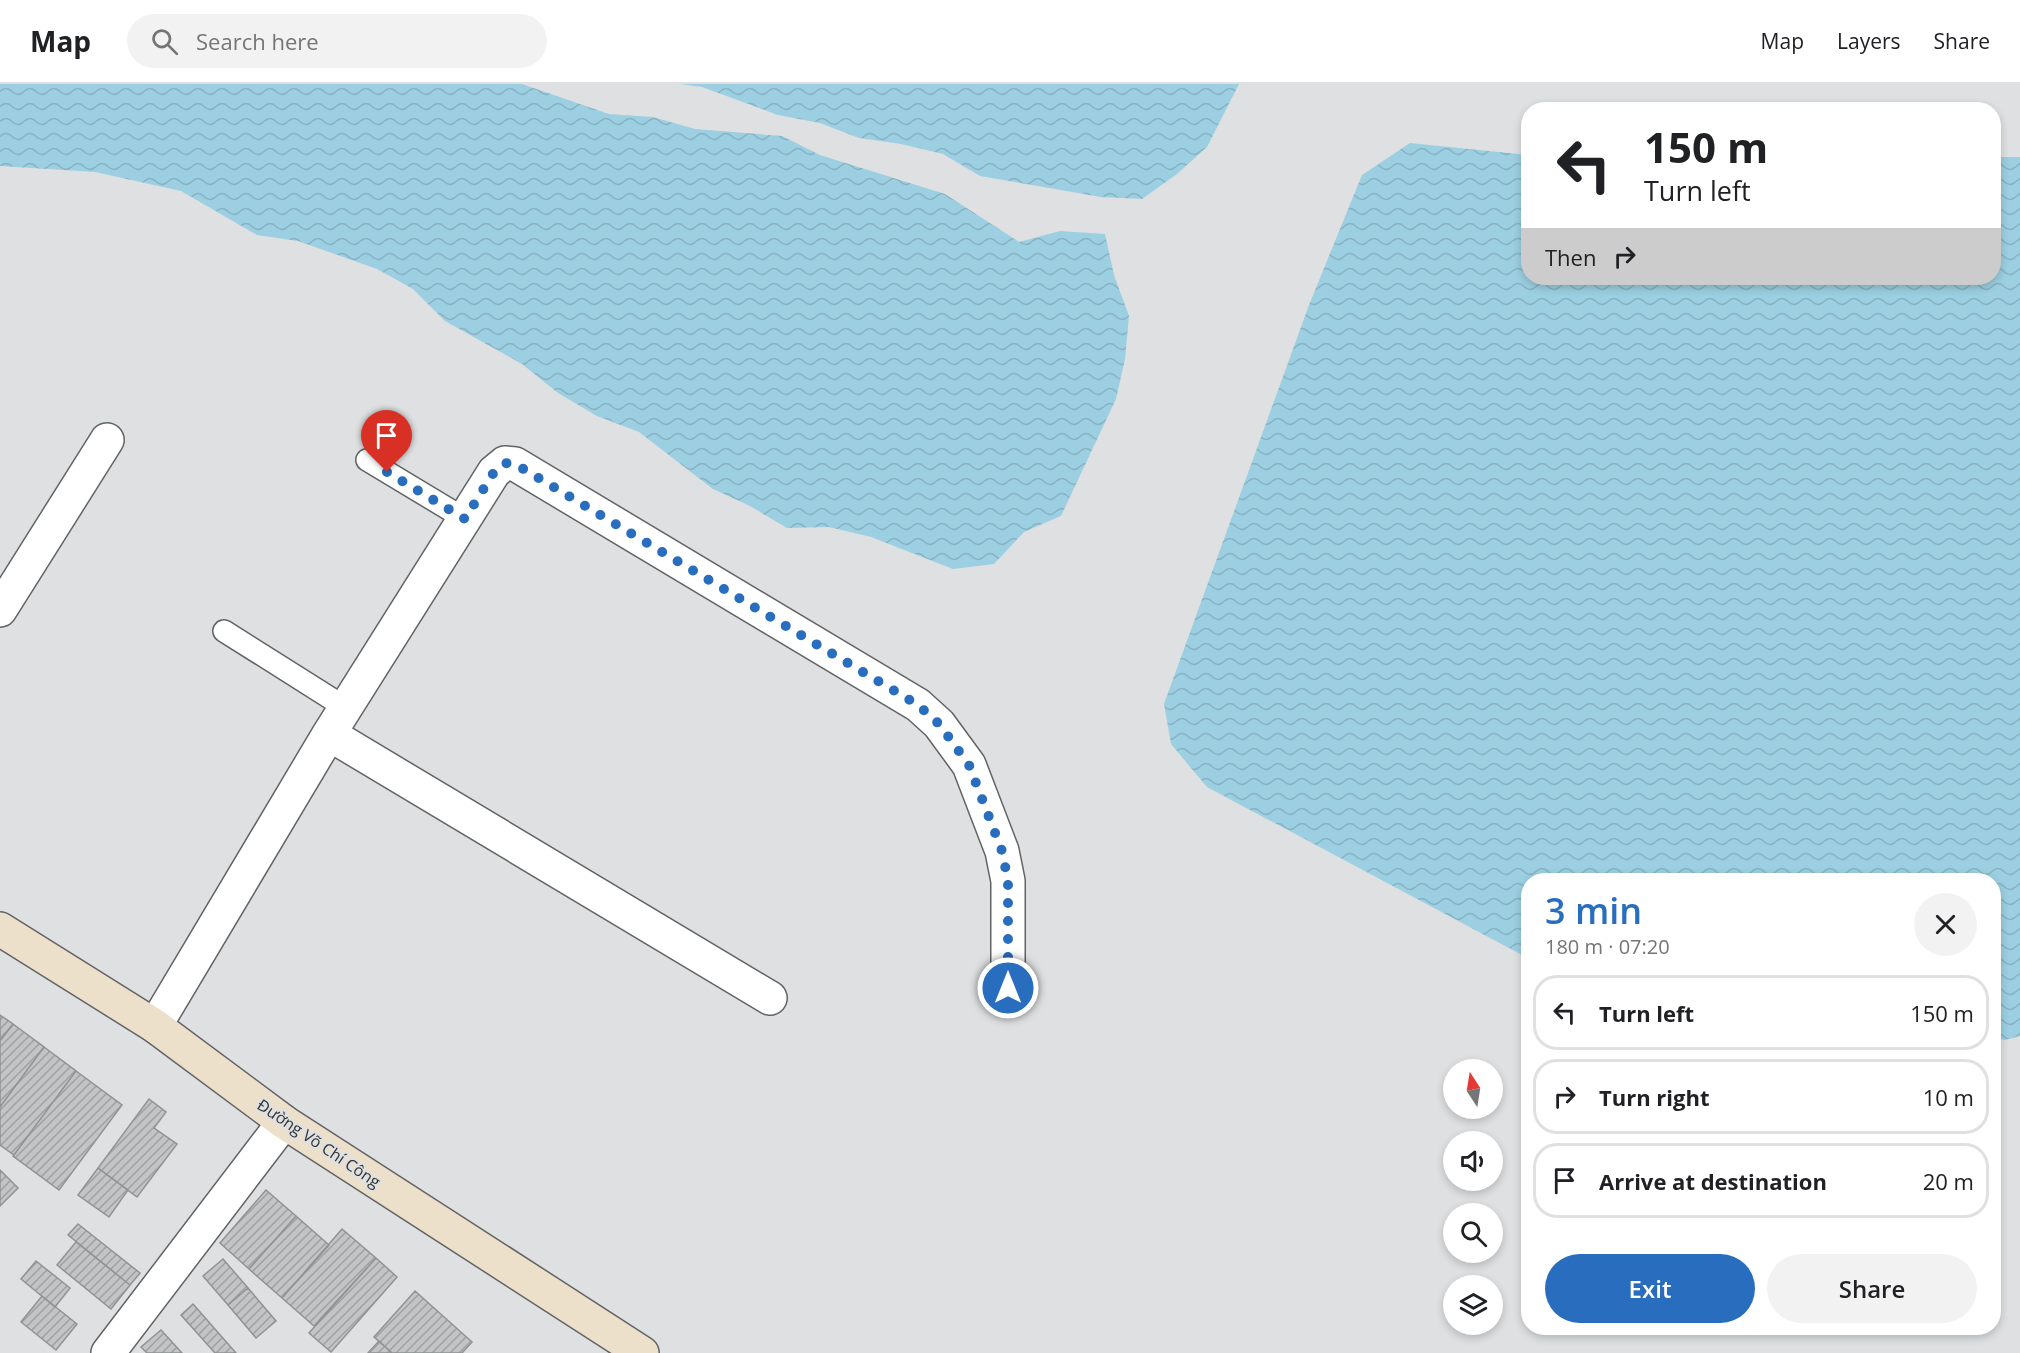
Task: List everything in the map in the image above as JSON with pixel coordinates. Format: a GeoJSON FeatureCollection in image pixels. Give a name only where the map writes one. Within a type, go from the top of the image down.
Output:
{"type":"FeatureCollection","features":[{"type":"Feature","properties":{"kind":"main road","name":"Đường Võ Chí Công"},"geometry":{"type":"LineString","coordinates":[[0,929],[155,1026],[284,1122],[642,1353]]}},
{"type":"Feature","properties":{"kind":"street"},"geometry":{"type":"LineString","coordinates":[[0,610],[107,440]]}},
{"type":"Feature","properties":{"kind":"street"},"geometry":{"type":"LineString","coordinates":[[155,1026],[337,721],[494,472],[505,463],[515,464],[918,705],[939,724],[969,765],[1002,851],[1008,881],[1008,988]]}},
{"type":"Feature","properties":{"kind":"street"},"geometry":{"type":"LineString","coordinates":[[337,721],[770,998]]}},
{"type":"Feature","properties":{"kind":"street"},"geometry":{"type":"LineString","coordinates":[[108,1353],[284,1122]]}},
{"type":"Feature","properties":{"kind":"lane"},"geometry":{"type":"LineString","coordinates":[[367,460],[465,519]]}},
{"type":"Feature","properties":{"kind":"lane"},"geometry":{"type":"LineString","coordinates":[[224,630],[337,721]]}},
{"type":"Feature","properties":{"kind":"water"},"geometry":{"type":"Polygon","coordinates":[[[0,84],[522,84],[609,114],[653,117],[695,129],[782,136],[820,155],[945,194],[1019,242],[1060,231],[1105,234],[1114,275],[1129,316],[1125,359],[1116,399],[1061,516],[1024,532],[994,564],[953,569],[871,537],[829,527],[787,528],[750,506],[713,489],[639,432],[597,416],[558,393],[522,364],[445,321],[413,289],[377,269],[298,241],[257,235],[181,191],[95,172],[0,166],[0,84]]]}},
{"type":"Feature","properties":{"kind":"water"},"geometry":{"type":"Polygon","coordinates":[[[680,84],[1239,84],[1207,147],[1177,174],[1142,199],[1101,197],[980,176],[943,154],[901,144],[859,138],[820,123],[778,115],[702,87],[680,84]]]}},
{"type":"Feature","properties":{"kind":"water"},"geometry":{"type":"Polygon","coordinates":[[[1410,143],[1521,154],[1521,285],[2001,285],[2001,157],[2020,157],[2020,1036],[2001,1039],[2001,873],[1521,873],[1521,954],[1207,787],[1171,744],[1164,704],[1309,305],[1362,175],[1410,143]]]}},
{"type":"Feature","properties":{"kind":"building"},"geometry":{"type":"Polygon","coordinates":[[[0,1015],[13,1024],[0,1041],[0,1015]]]}},
{"type":"Feature","properties":{"kind":"building"},"geometry":{"type":"Polygon","coordinates":[[[13,1024],[44,1047],[0,1107],[0,1041],[13,1024]]]}},
{"type":"Feature","properties":{"kind":"building"},"geometry":{"type":"Polygon","coordinates":[[[44,1047],[76,1071],[14,1155],[0,1145],[0,1107],[44,1047]]]}},
{"type":"Feature","properties":{"kind":"building"},"geometry":{"type":"Polygon","coordinates":[[[76,1071],[122,1105],[59,1190],[13,1156],[76,1071]]]}},
{"type":"Feature","properties":{"kind":"building"},"geometry":{"type":"Polygon","coordinates":[[[149,1099],[166,1112],[154,1128],[177,1144],[137,1197],[98,1168],[149,1099]]]}},
{"type":"Feature","properties":{"kind":"building"},"geometry":{"type":"Polygon","coordinates":[[[98,1168],[128,1190],[109,1217],[78,1195],[98,1168]]]}},
{"type":"Feature","properties":{"kind":"building"},"geometry":{"type":"Polygon","coordinates":[[[0,1170],[18,1188],[0,1206],[0,1170]]]}},
{"type":"Feature","properties":{"kind":"building"},"geometry":{"type":"Polygon","coordinates":[[[266,1190],[296,1216],[249,1269],[220,1243],[266,1190]]]}},
{"type":"Feature","properties":{"kind":"building"},"geometry":{"type":"Polygon","coordinates":[[[296,1216],[329,1245],[282,1298],[249,1269],[296,1216]]]}},
{"type":"Feature","properties":{"kind":"building"},"geometry":{"type":"Polygon","coordinates":[[[78,1224],[140,1273],[130,1285],[68,1235],[78,1224]]]}},
{"type":"Feature","properties":{"kind":"building"},"geometry":{"type":"Polygon","coordinates":[[[342,1229],[376,1258],[314,1326],[282,1298],[342,1229]]]}},
{"type":"Feature","properties":{"kind":"building"},"geometry":{"type":"Polygon","coordinates":[[[76,1242],[130,1285],[111,1309],[57,1265],[76,1242]]]}},
{"type":"Feature","properties":{"kind":"building"},"geometry":{"type":"Polygon","coordinates":[[[376,1258],[397,1277],[331,1352],[309,1333],[376,1258]]]}},
{"type":"Feature","properties":{"kind":"building"},"geometry":{"type":"Polygon","coordinates":[[[223,1259],[248,1288],[228,1305],[203,1276],[223,1259]]]}},
{"type":"Feature","properties":{"kind":"building"},"geometry":{"type":"Polygon","coordinates":[[[36,1261],[70,1288],[55,1307],[21,1279],[36,1261]]]}},
{"type":"Feature","properties":{"kind":"building"},"geometry":{"type":"Polygon","coordinates":[[[248,1288],[276,1321],[256,1338],[228,1305],[248,1288]]]}},
{"type":"Feature","properties":{"kind":"building"},"geometry":{"type":"Polygon","coordinates":[[[415,1291],[472,1342],[462,1353],[392,1353],[374,1337],[415,1291]]]}},
{"type":"Feature","properties":{"kind":"building"},"geometry":{"type":"Polygon","coordinates":[[[42,1296],[77,1324],[56,1350],[21,1322],[42,1296]]]}},
{"type":"Feature","properties":{"kind":"building"},"geometry":{"type":"Polygon","coordinates":[[[193,1304],[236,1353],[215,1353],[181,1315],[193,1304]]]}},
{"type":"Feature","properties":{"kind":"building"},"geometry":{"type":"Polygon","coordinates":[[[161,1330],[182,1353],[147,1353],[141,1347],[161,1330]]]}},
{"type":"Feature","properties":{"kind":"building"},"geometry":{"type":"Polygon","coordinates":[[[379,1341],[392,1353],[368,1353],[379,1341]]]}},
{"type":"Feature","properties":{"kind":"route"},"geometry":{"type":"LineString","coordinates":[[387,472],[465,519],[494,472],[505,463],[515,464],[918,705],[939,724],[969,765],[1002,851],[1008,881],[1008,988]]}}]}
